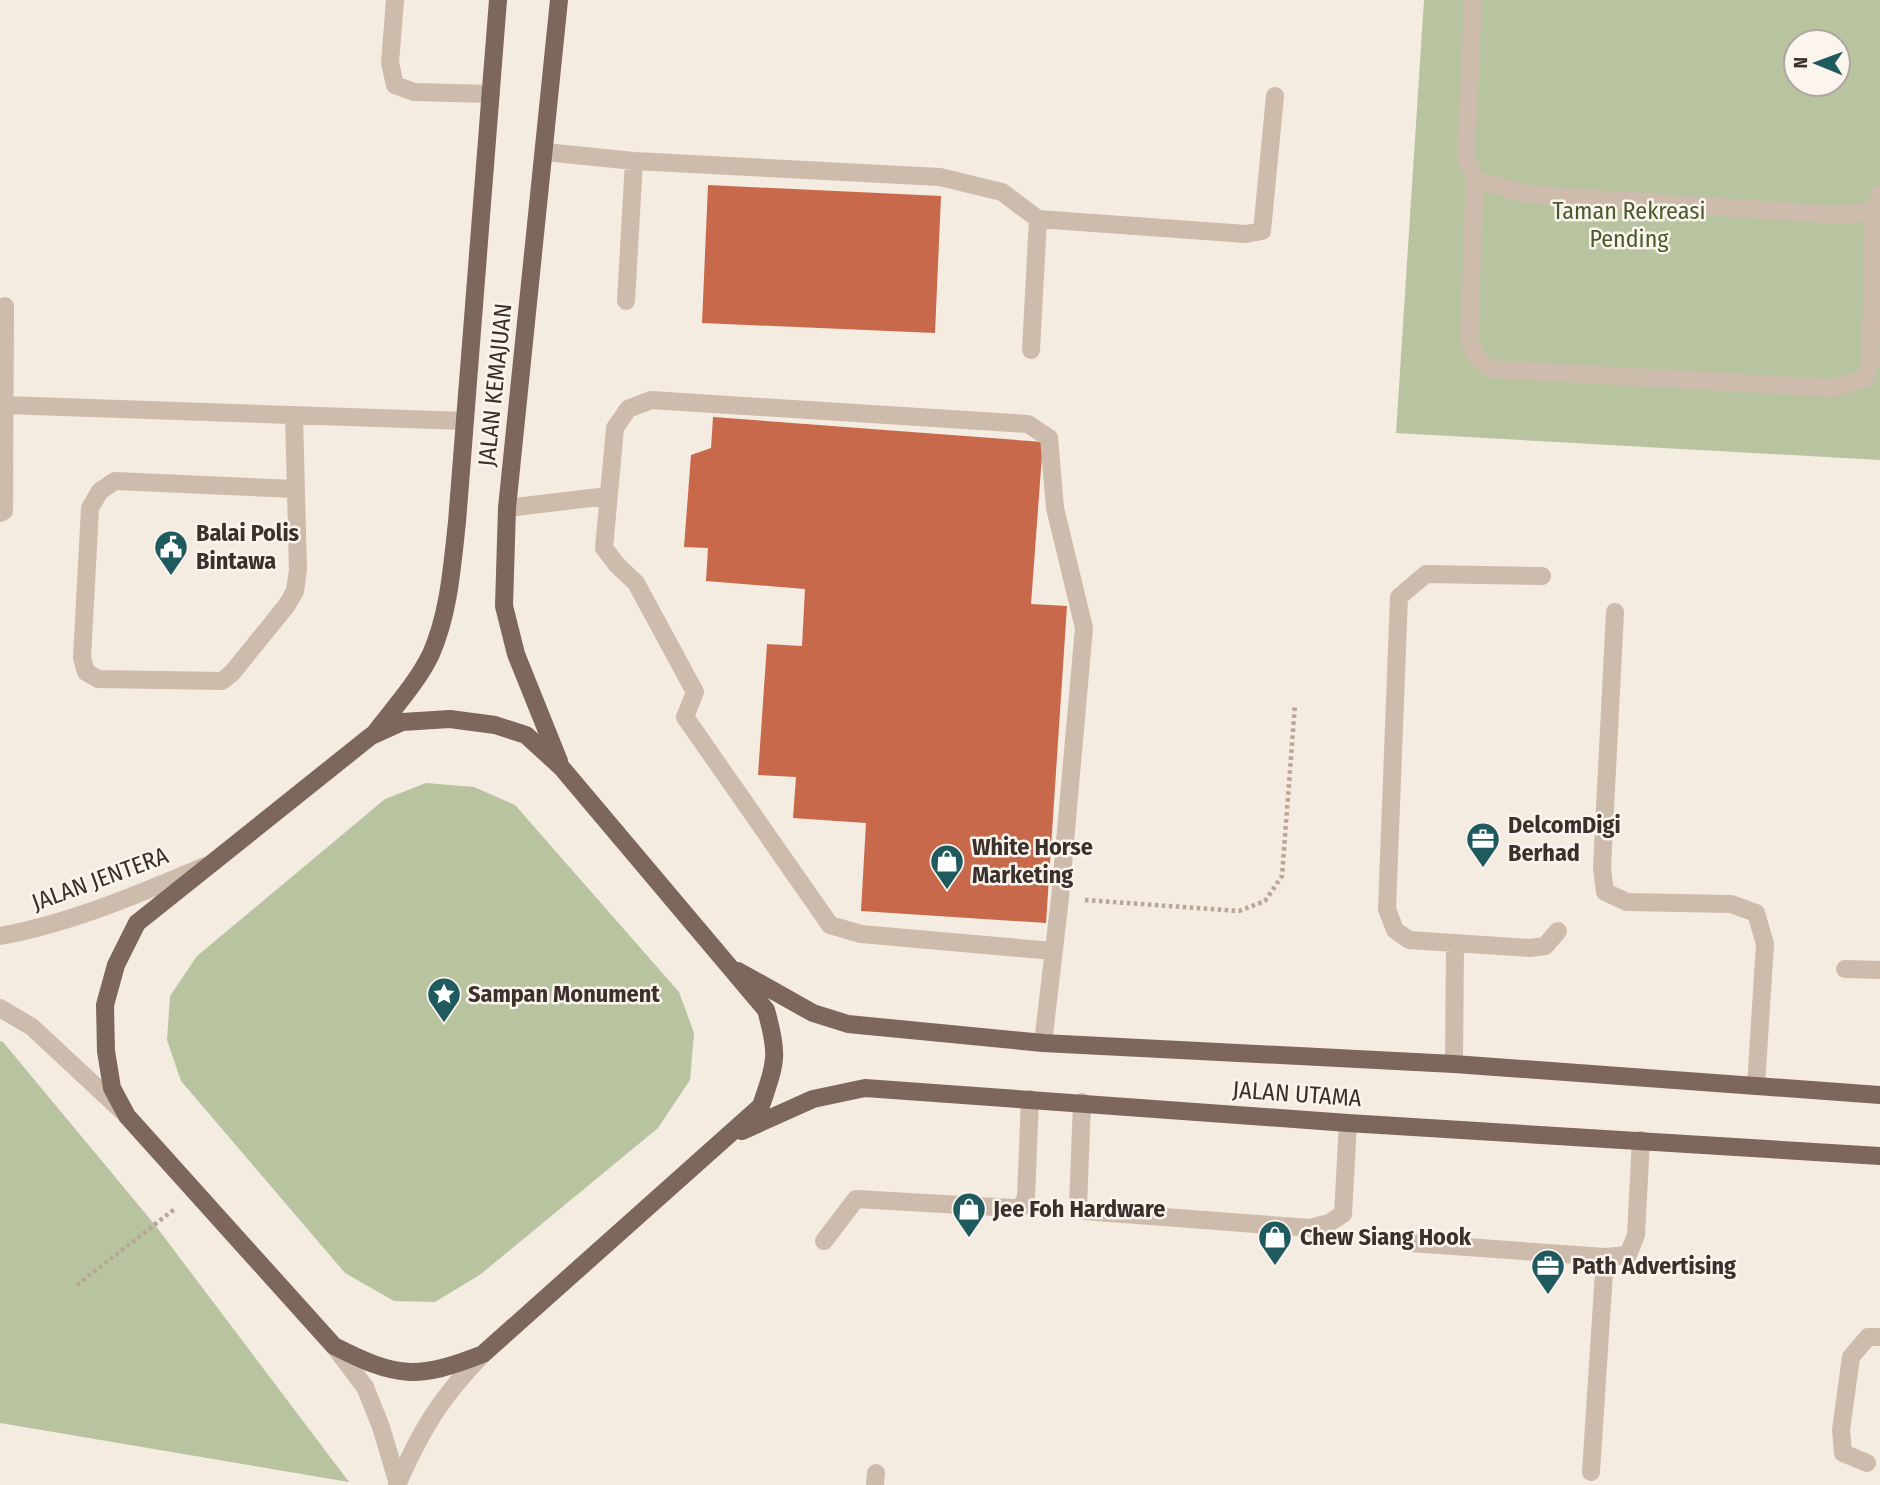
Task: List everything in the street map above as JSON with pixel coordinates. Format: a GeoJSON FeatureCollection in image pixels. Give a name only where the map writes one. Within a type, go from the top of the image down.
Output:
{"type":"FeatureCollection","features":[{"type":"Feature","properties":{"kind":"main road","name":"JALAN KEMAJUAN"},"geometry":{"type":"LineString","coordinates":[[371,736],[400,700],[430,655],[448,601],[498,0]]}},
{"type":"Feature","properties":{"kind":"main road","name":"JALAN KEMAJUAN"},"geometry":{"type":"LineString","coordinates":[[559,0],[507,508],[504,606],[516,654],[561,767]]}},
{"type":"Feature","properties":{"kind":"main road"},"geometry":{"type":"LineString","coordinates":[[450,719],[495,725],[526,735],[561,767],[766,1010],[776,1058],[761,1106],[483,1354],[444,1369],[402,1373],[370,1364],[334,1346],[127,1116],[112,1088],[106,1051],[105,1005],[116,965],[138,923],[371,736],[402,722],[450,719]]}},
{"type":"Feature","properties":{"kind":"main road","name":"JALAN UTAMA"},"geometry":{"type":"LineString","coordinates":[[729,966],[813,1013],[848,1024],[1043,1043],[1454,1064],[1880,1095]]}},
{"type":"Feature","properties":{"kind":"main road","name":"JALAN UTAMA"},"geometry":{"type":"LineString","coordinates":[[721,1141],[813,1099],[865,1088],[1348,1123],[1880,1156]]}},
{"type":"Feature","properties":{"kind":"street"},"geometry":{"type":"LineString","coordinates":[[395,0],[390,63],[395,85],[414,92],[491,94]]}},
{"type":"Feature","properties":{"kind":"street"},"geometry":{"type":"LineString","coordinates":[[1473,0],[1466,157],[1475,179],[1469,340],[1477,358],[1492,369],[1832,388],[1864,379],[1870,363],[1877,202],[1841,215],[1525,194],[1475,179]]}},
{"type":"Feature","properties":{"kind":"street"},"geometry":{"type":"LineString","coordinates":[[545,152],[634,161],[940,177],[1002,192],[1038,219],[1246,234],[1262,231],[1275,96]]}},
{"type":"Feature","properties":{"kind":"street"},"geometry":{"type":"LineString","coordinates":[[626,301],[634,161]]}},
{"type":"Feature","properties":{"kind":"street"},"geometry":{"type":"LineString","coordinates":[[1031,350],[1038,219]]}},
{"type":"Feature","properties":{"kind":"street"},"geometry":{"type":"LineString","coordinates":[[0,513],[4,511],[5,306]]}},
{"type":"Feature","properties":{"kind":"street"},"geometry":{"type":"LineString","coordinates":[[1043,1043],[1060,898],[1084,628],[1055,508],[1049,438],[1028,424],[651,400],[628,409],[615,428],[604,548],[636,583],[695,692],[685,718],[830,925],[861,934],[1052,951]]}},
{"type":"Feature","properties":{"kind":"street"},"geometry":{"type":"LineString","coordinates":[[5,405],[465,421]]}},
{"type":"Feature","properties":{"kind":"street"},"geometry":{"type":"LineString","coordinates":[[294,415],[298,570],[295,591],[287,605],[232,673],[222,681],[98,679],[86,672],[82,658],[90,508],[100,491],[115,481],[295,489]]}},
{"type":"Feature","properties":{"kind":"street"},"geometry":{"type":"LineString","coordinates":[[507,508],[608,496]]}},
{"type":"Feature","properties":{"kind":"street"},"geometry":{"type":"LineString","coordinates":[[1542,576],[1426,574],[1399,597],[1387,909],[1395,930],[1409,940],[1538,947],[1545,946],[1558,931]]}},
{"type":"Feature","properties":{"kind":"street"},"geometry":{"type":"LineString","coordinates":[[1615,612],[1602,868],[1605,892],[1627,902],[1731,904],[1756,913],[1765,944],[1756,1086]]}},
{"type":"Feature","properties":{"kind":"street","name":"JALAN JENTERA"},"geometry":{"type":"LineString","coordinates":[[0,936],[29,930],[135,896],[215,861]]}},
{"type":"Feature","properties":{"kind":"street"},"geometry":{"type":"LineString","coordinates":[[1454,1064],[1455,943]]}},
{"type":"Feature","properties":{"kind":"street"},"geometry":{"type":"LineString","coordinates":[[1844,969],[1880,970]]}},
{"type":"Feature","properties":{"kind":"street"},"geometry":{"type":"LineString","coordinates":[[0,1007],[32,1027],[127,1116]]}},
{"type":"Feature","properties":{"kind":"street"},"geometry":{"type":"LineString","coordinates":[[824,1241],[856,1199],[1013,1208],[1021,1206],[1027,1198],[1030,1099]]}},
{"type":"Feature","properties":{"kind":"street"},"geometry":{"type":"LineString","coordinates":[[1082,1102],[1078,1208],[1084,1211],[1310,1228],[1329,1223],[1343,1214],[1348,1123]]}},
{"type":"Feature","properties":{"kind":"street"},"geometry":{"type":"LineString","coordinates":[[1411,1243],[1605,1257],[1628,1255],[1636,1236],[1641,1140]]}},
{"type":"Feature","properties":{"kind":"street"},"geometry":{"type":"LineString","coordinates":[[1591,1472],[1605,1257]]}},
{"type":"Feature","properties":{"kind":"street"},"geometry":{"type":"LineString","coordinates":[[1867,1462],[1843,1453],[1841,1430],[1851,1357],[1868,1337],[1880,1337]]}},
{"type":"Feature","properties":{"kind":"street"},"geometry":{"type":"LineString","coordinates":[[334,1346],[365,1387],[397,1484]]}},
{"type":"Feature","properties":{"kind":"street"},"geometry":{"type":"LineString","coordinates":[[397,1484],[431,1416],[451,1387],[483,1354]]}},
{"type":"Feature","properties":{"kind":"path"},"geometry":{"type":"LineString","coordinates":[[1060,898],[1239,911],[1265,901],[1282,876],[1295,704]]}},
{"type":"Feature","properties":{"kind":"path"},"geometry":{"type":"LineString","coordinates":[[77,1285],[196,1192]]}},
{"type":"Feature","properties":{"kind":"green space","name":"Taman Rekreasi Pending"},"geometry":{"type":"Polygon","coordinates":[[[1424,0],[1880,0],[1880,460],[1396,433],[1424,0]]]}},
{"type":"Feature","properties":{"kind":"green space"},"geometry":{"type":"Polygon","coordinates":[[[426,783],[474,787],[515,805],[679,992],[694,1033],[690,1080],[658,1128],[481,1274],[435,1302],[394,1301],[345,1273],[181,1081],[167,1040],[170,996],[197,956],[385,799],[426,783]]]}},
{"type":"Feature","properties":{"kind":"green space"},"geometry":{"type":"Polygon","coordinates":[[[0,1041],[155,1225],[349,1482],[0,1423],[0,1041]]]}},
{"type":"Feature","properties":{"kind":"building"},"geometry":{"type":"Polygon","coordinates":[[[708,185],[941,196],[935,333],[702,323],[708,185]]]}},
{"type":"Feature","properties":{"kind":"building"},"geometry":{"type":"Polygon","coordinates":[[[713,417],[1043,442],[1031,604],[1067,606],[1046,923],[861,911],[866,823],[793,818],[796,777],[758,775],[767,644],[802,646],[805,589],[706,581],[708,548],[684,547],[691,455],[711,448],[713,417]]]}},
{"type":"Feature","properties":{"kind":"place","name":"Balai Polis Bintawa"},"geometry":{"type":"Point","coordinates":[171,577]}},
{"type":"Feature","properties":{"kind":"place","name":"DelcomDigi Berhad"},"geometry":{"type":"Point","coordinates":[1483,869]}},
{"type":"Feature","properties":{"kind":"place","name":"White Horse Marketing"},"geometry":{"type":"Point","coordinates":[947,891]}},
{"type":"Feature","properties":{"kind":"place","name":"Sampan Monument"},"geometry":{"type":"Point","coordinates":[444,1024]}},
{"type":"Feature","properties":{"kind":"place","name":"Jee Foh Hardware"},"geometry":{"type":"Point","coordinates":[969,1239]}},
{"type":"Feature","properties":{"kind":"place","name":"Chew Siang Hook"},"geometry":{"type":"Point","coordinates":[1275,1267]}},
{"type":"Feature","properties":{"kind":"place","name":"Path Advertising"},"geometry":{"type":"Point","coordinates":[1548,1296]}}]}
